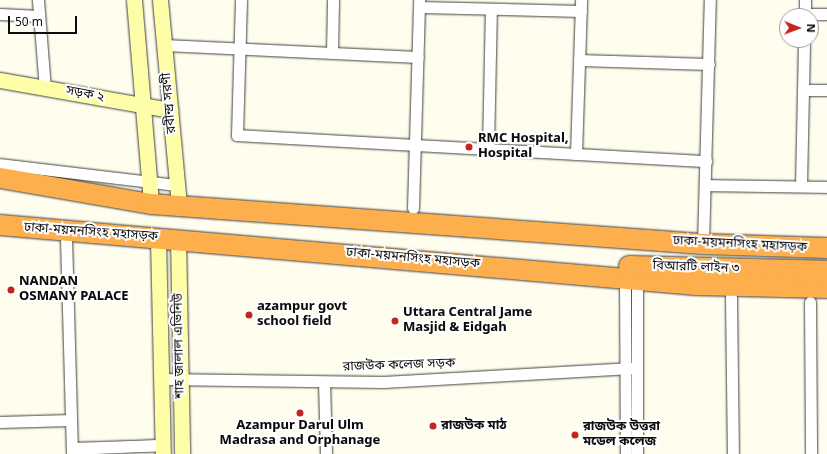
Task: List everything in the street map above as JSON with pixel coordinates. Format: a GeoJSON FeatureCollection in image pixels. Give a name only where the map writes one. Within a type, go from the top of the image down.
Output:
{"type":"FeatureCollection","features":[{"type":"Feature","properties":{"kind":"highway","name":"ঢাকা-ময়মনসিংহ মহাসড়ক"},"geometry":{"type":"LineString","coordinates":[[0,178],[151,204],[703,244],[827,248]]}},
{"type":"Feature","properties":{"kind":"highway","name":"ঢাকা-ময়মনসিংহ মহাসড়ক"},"geometry":{"type":"LineString","coordinates":[[0,225],[158,238],[178,238],[561,265],[631,278],[749,288],[827,288]]}},
{"type":"Feature","properties":{"kind":"highway","name":"বিআরটি লাইন ৩"},"geometry":{"type":"LineString","coordinates":[[561,265],[827,271]]}},
{"type":"Feature","properties":{"kind":"street"},"geometry":{"type":"LineString","coordinates":[[38,0],[45,88]]}},
{"type":"Feature","properties":{"kind":"street","name":"রবীন্দ্র সরণী"},"geometry":{"type":"LineString","coordinates":[[134,0],[151,204]]}},
{"type":"Feature","properties":{"kind":"street","name":"রবীন্দ্র সরণী"},"geometry":{"type":"LineString","coordinates":[[160,0],[179,206]]}},
{"type":"Feature","properties":{"kind":"street"},"geometry":{"type":"LineString","coordinates":[[241,0],[237,135],[706,161]]}},
{"type":"Feature","properties":{"kind":"street"},"geometry":{"type":"LineString","coordinates":[[332,53],[333,0]]}},
{"type":"Feature","properties":{"kind":"street"},"geometry":{"type":"LineString","coordinates":[[703,244],[710,0]]}},
{"type":"Feature","properties":{"kind":"street"},"geometry":{"type":"LineString","coordinates":[[413,208],[419,4],[491,9],[509,5],[581,6],[576,154]]}},
{"type":"Feature","properties":{"kind":"street"},"geometry":{"type":"LineString","coordinates":[[488,149],[491,9]]}},
{"type":"Feature","properties":{"kind":"street"},"geometry":{"type":"LineString","coordinates":[[0,14],[39,16]]}},
{"type":"Feature","properties":{"kind":"street"},"geometry":{"type":"LineString","coordinates":[[164,45],[418,57]]}},
{"type":"Feature","properties":{"kind":"street"},"geometry":{"type":"LineString","coordinates":[[800,186],[804,48]]}},
{"type":"Feature","properties":{"kind":"street"},"geometry":{"type":"LineString","coordinates":[[579,60],[709,64]]}},
{"type":"Feature","properties":{"kind":"street","name":"সড়ক ২"},"geometry":{"type":"LineString","coordinates":[[0,80],[170,110]]}},
{"type":"Feature","properties":{"kind":"street"},"geometry":{"type":"LineString","coordinates":[[803,90],[827,90]]}},
{"type":"Feature","properties":{"kind":"street"},"geometry":{"type":"LineString","coordinates":[[0,164],[177,185]]}},
{"type":"Feature","properties":{"kind":"street"},"geometry":{"type":"LineString","coordinates":[[705,186],[827,187]]}},
{"type":"Feature","properties":{"kind":"street"},"geometry":{"type":"LineString","coordinates":[[66,238],[72,448],[148,446],[163,450]]}},
{"type":"Feature","properties":{"kind":"street","name":"শাহ জালাল এভিনিউ"},"geometry":{"type":"LineString","coordinates":[[158,238],[163,450]]}},
{"type":"Feature","properties":{"kind":"street","name":"শাহ জালাল এভিনিউ"},"geometry":{"type":"LineString","coordinates":[[178,238],[182,454]]}},
{"type":"Feature","properties":{"kind":"street"},"geometry":{"type":"LineString","coordinates":[[626,454],[631,369],[631,278]]}},
{"type":"Feature","properties":{"kind":"street"},"geometry":{"type":"LineString","coordinates":[[731,298],[733,454]]}},
{"type":"Feature","properties":{"kind":"street"},"geometry":{"type":"LineString","coordinates":[[810,302],[811,454]]}},
{"type":"Feature","properties":{"kind":"street"},"geometry":{"type":"LineString","coordinates":[[631,369],[637,454]]}},
{"type":"Feature","properties":{"kind":"street","name":"রাজউক কলেজ সড়ক"},"geometry":{"type":"LineString","coordinates":[[161,379],[324,382],[631,369]]}},
{"type":"Feature","properties":{"kind":"street"},"geometry":{"type":"LineString","coordinates":[[324,382],[326,454]]}},
{"type":"Feature","properties":{"kind":"street"},"geometry":{"type":"LineString","coordinates":[[0,422],[71,420]]}},
{"type":"Feature","properties":{"kind":"street"},"geometry":{"type":"LineString","coordinates":[[72,454],[72,449],[148,446]]}},
{"type":"Feature","properties":{"kind":"place","name":"RMC Hospital, Hospital"},"geometry":{"type":"Point","coordinates":[469,147]}},
{"type":"Feature","properties":{"kind":"place","name":"NANDAN OSMANY PALACE"},"geometry":{"type":"Point","coordinates":[11,290]}},
{"type":"Feature","properties":{"kind":"place","name":"azampur govt school field"},"geometry":{"type":"Point","coordinates":[249,315]}},
{"type":"Feature","properties":{"kind":"place","name":"Uttara Central Jame Masjid & Eidgah"},"geometry":{"type":"Point","coordinates":[395,321]}},
{"type":"Feature","properties":{"kind":"place","name":"Azampur Darul Ulm Madrasa and Orphanage"},"geometry":{"type":"Point","coordinates":[300,413]}},
{"type":"Feature","properties":{"kind":"place","name":"রাজউক মাঠ"},"geometry":{"type":"Point","coordinates":[433,426]}},
{"type":"Feature","properties":{"kind":"place","name":"রাজউক উত্তরা মডেল কলেজ"},"geometry":{"type":"Point","coordinates":[575,435]}}]}
